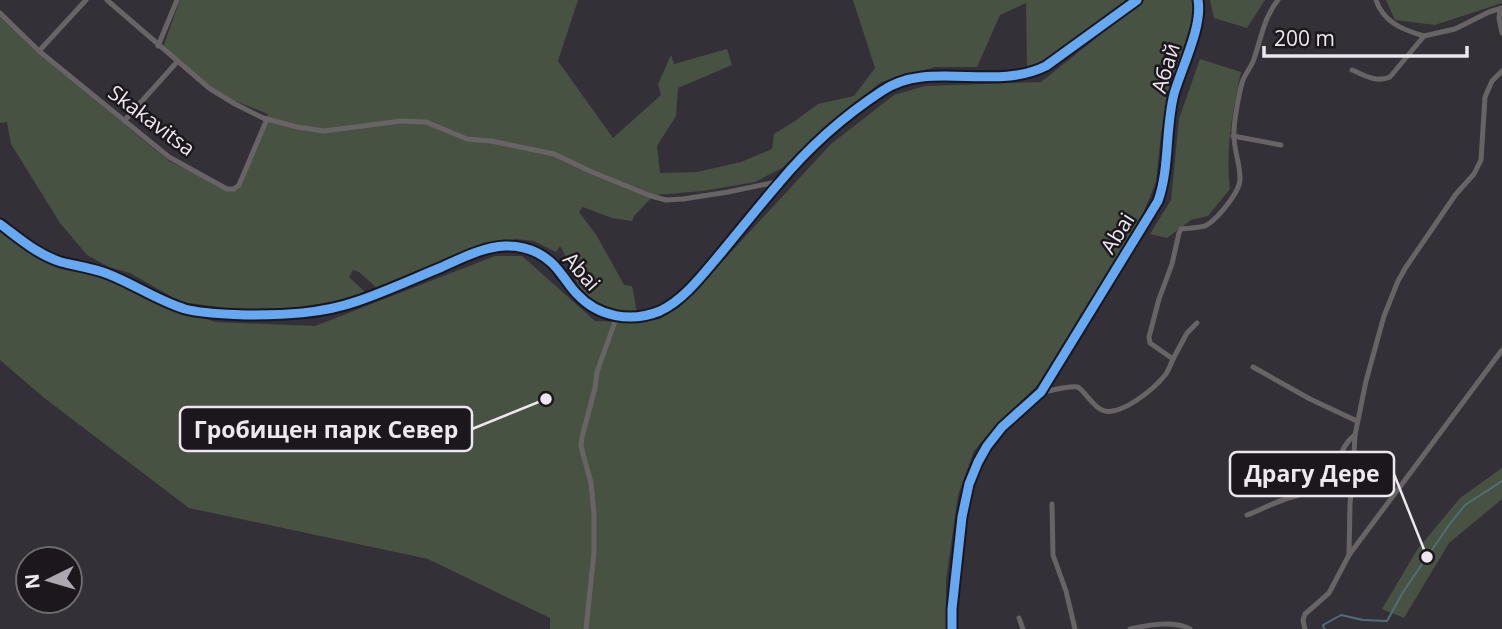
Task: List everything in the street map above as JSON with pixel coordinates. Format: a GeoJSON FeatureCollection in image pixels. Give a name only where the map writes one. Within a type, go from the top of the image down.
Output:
{"type":"FeatureCollection","features":[{"type":"Feature","properties":{"kind":"street"},"geometry":{"type":"LineString","coordinates":[[40,51],[86,0]]}},
{"type":"Feature","properties":{"kind":"street"},"geometry":{"type":"LineString","coordinates":[[107,0],[209,88],[267,119],[324,131],[401,121],[426,122],[467,139],[491,141],[554,154],[592,172],[666,200],[728,192],[781,180]]}},
{"type":"Feature","properties":{"kind":"street"},"geometry":{"type":"LineString","coordinates":[[158,46],[177,0]]}},
{"type":"Feature","properties":{"kind":"street"},"geometry":{"type":"LineString","coordinates":[[586,629],[594,552],[594,513],[582,437],[597,372],[617,317],[647,315],[677,300],[694,284],[807,153],[835,127],[886,88],[925,76],[996,78],[1034,72],[1138,0]]}},
{"type":"Feature","properties":{"kind":"street","name":"Абай"},"geometry":{"type":"LineString","coordinates":[[1041,392],[1158,201],[1169,142],[1169,121],[1174,94],[1199,15],[1198,0]]}},
{"type":"Feature","properties":{"kind":"street"},"geometry":{"type":"LineString","coordinates":[[1174,359],[1150,343],[1149,337],[1179,233],[1181,229],[1206,226],[1237,192],[1240,176],[1233,136],[1242,82],[1253,63],[1265,23],[1278,0]]}},
{"type":"Feature","properties":{"kind":"street"},"geometry":{"type":"LineString","coordinates":[[1376,0],[1379,10],[1392,23],[1405,31],[1424,36],[1455,29],[1501,9],[1499,18],[1502,33]]}},
{"type":"Feature","properties":{"kind":"street","name":"Skakavitsa"},"geometry":{"type":"LineString","coordinates":[[0,13],[40,51],[169,157],[227,189],[234,189],[239,185],[267,119]]}},
{"type":"Feature","properties":{"kind":"street"},"geometry":{"type":"LineString","coordinates":[[1352,70],[1375,80],[1390,78],[1424,36]]}},
{"type":"Feature","properties":{"kind":"street"},"geometry":{"type":"LineString","coordinates":[[124,121],[177,62]]}},
{"type":"Feature","properties":{"kind":"street"},"geometry":{"type":"LineString","coordinates":[[1349,555],[1357,421],[1384,316],[1398,281],[1438,219],[1474,174],[1481,160],[1485,97],[1492,81],[1502,71]]}},
{"type":"Feature","properties":{"kind":"street"},"geometry":{"type":"LineString","coordinates":[[1233,136],[1281,145]]}},
{"type":"Feature","properties":{"kind":"street","name":"Abai"},"geometry":{"type":"LineString","coordinates":[[0,223],[38,252],[58,261],[105,273],[184,309],[205,313],[279,315],[332,309],[488,249],[516,246],[541,254],[587,304],[617,317]]}},
{"type":"Feature","properties":{"kind":"street"},"geometry":{"type":"LineString","coordinates":[[952,629],[962,517],[969,484],[987,446],[1002,427],[1041,392],[1072,386],[1079,387],[1099,409],[1111,412],[1122,410],[1153,387],[1165,374],[1187,333],[1197,323]]}},
{"type":"Feature","properties":{"kind":"street"},"geometry":{"type":"LineString","coordinates":[[1305,629],[1305,614],[1329,593],[1349,555],[1502,349]]}},
{"type":"Feature","properties":{"kind":"street"},"geometry":{"type":"LineString","coordinates":[[1253,367],[1357,421]]}},
{"type":"Feature","properties":{"kind":"street"},"geometry":{"type":"LineString","coordinates":[[1247,515],[1322,486],[1332,474],[1347,440],[1355,435]]}},
{"type":"Feature","properties":{"kind":"street"},"geometry":{"type":"LineString","coordinates":[[1052,504],[1053,555],[1066,591],[1075,629]]}},
{"type":"Feature","properties":{"kind":"street"},"geometry":{"type":"LineString","coordinates":[[1019,618],[1023,629]]}},
{"type":"Feature","properties":{"kind":"street"},"geometry":{"type":"LineString","coordinates":[[1130,629],[1154,624],[1184,626],[1190,629]]}},
{"type":"Feature","properties":{"kind":"green space"},"geometry":{"type":"Polygon","coordinates":[[[180,0],[578,0],[558,61],[613,138],[661,95],[658,84],[671,55],[674,64],[727,49],[732,65],[678,88],[676,116],[657,146],[660,173],[697,172],[741,162],[772,149],[774,134],[818,104],[854,96],[875,68],[853,0],[1128,0],[1038,65],[1027,66],[1026,3],[1000,15],[977,67],[935,67],[881,82],[782,168],[755,182],[703,191],[654,195],[632,221],[612,218],[583,207],[579,212],[597,236],[624,285],[632,286],[637,313],[613,309],[584,293],[560,246],[556,252],[534,241],[516,239],[459,255],[378,289],[353,270],[349,277],[365,292],[324,306],[297,310],[242,310],[181,302],[130,273],[109,267],[87,255],[60,223],[11,144],[7,122],[0,123],[0,13],[32,48],[169,161],[227,189],[239,185],[268,114],[222,96],[163,47],[180,0]]]}},
{"type":"Feature","properties":{"kind":"green space"},"geometry":{"type":"Polygon","coordinates":[[[1144,0],[1192,0],[1194,6],[1161,133],[1156,182],[1142,216],[1039,384],[997,424],[974,451],[958,495],[946,580],[946,629],[550,629],[550,618],[428,559],[189,508],[43,397],[0,360],[0,229],[40,260],[109,280],[153,301],[215,322],[315,326],[495,256],[522,256],[595,321],[634,322],[660,319],[681,306],[831,144],[894,95],[925,86],[1041,82],[1144,0]]]}},
{"type":"Feature","properties":{"kind":"green space"},"geometry":{"type":"Polygon","coordinates":[[[1210,0],[1265,0],[1247,28],[1214,18],[1210,0]]]}},
{"type":"Feature","properties":{"kind":"green space"},"geometry":{"type":"Polygon","coordinates":[[[1386,0],[1502,0],[1502,3],[1435,25],[1395,20],[1386,0]]]}},
{"type":"Feature","properties":{"kind":"green space"},"geometry":{"type":"Polygon","coordinates":[[[1200,59],[1241,72],[1229,145],[1230,189],[1208,216],[1191,220],[1167,238],[1150,234],[1171,200],[1179,119],[1200,59]]]}},
{"type":"Feature","properties":{"kind":"green space"},"geometry":{"type":"Polygon","coordinates":[[[1502,468],[1502,499],[1449,543],[1404,618],[1382,609],[1417,550],[1460,498],[1502,468]]]}},
{"type":"Feature","properties":{"kind":"waterway"},"geometry":{"type":"LineString","coordinates":[[1324,629],[1323,625],[1341,615],[1363,620],[1387,621],[1403,592],[1465,505],[1502,481]]}},
{"type":"Feature","properties":{"kind":"cycle path"},"geometry":{"type":"LineString","coordinates":[[0,224],[29,246],[53,259],[102,272],[175,306],[200,312],[274,315],[330,309],[380,293],[489,248],[514,246],[545,257],[577,294],[595,308],[616,316],[649,315],[669,306],[686,293],[802,157],[840,122],[882,91],[900,82],[920,77],[1005,76],[1046,66],[1137,0]]}},
{"type":"Feature","properties":{"kind":"cycle path"},"geometry":{"type":"LineString","coordinates":[[952,629],[962,517],[969,484],[987,446],[1002,427],[1041,392],[1158,201],[1164,175],[1171,107],[1194,35],[1199,10],[1198,0]]}},
{"type":"Feature","properties":{"kind":"place","name":"Гробищен парк Север"},"geometry":{"type":"Point","coordinates":[546,399]}},
{"type":"Feature","properties":{"kind":"place","name":"Драгу Дере"},"geometry":{"type":"Point","coordinates":[1427,557]}}]}
